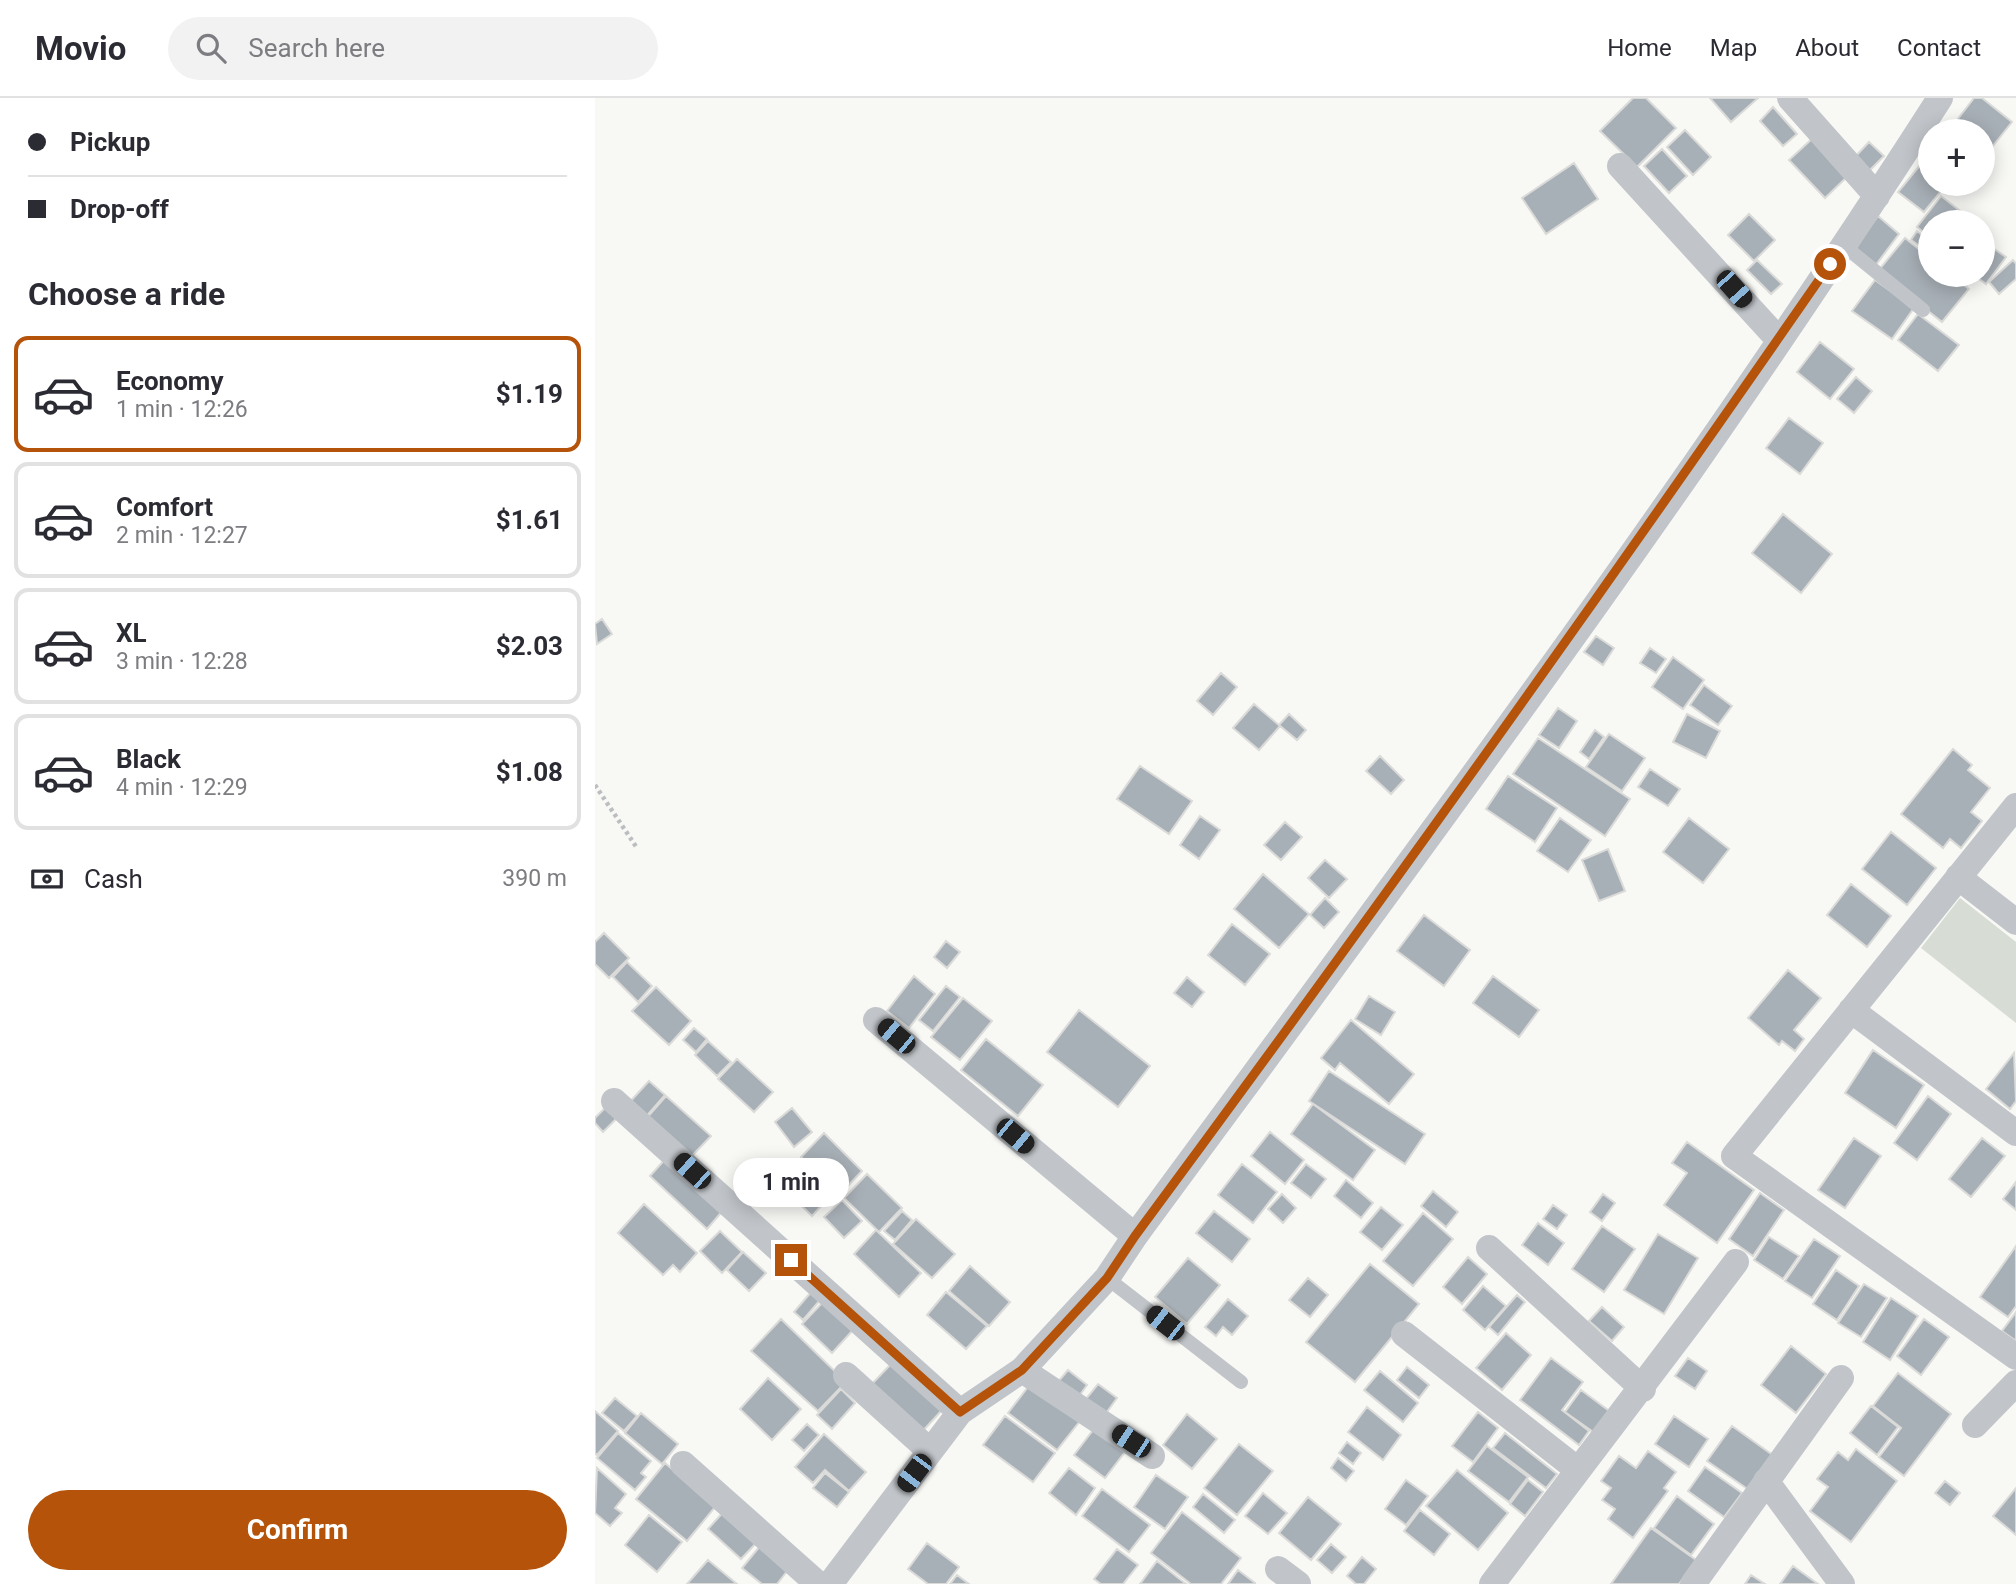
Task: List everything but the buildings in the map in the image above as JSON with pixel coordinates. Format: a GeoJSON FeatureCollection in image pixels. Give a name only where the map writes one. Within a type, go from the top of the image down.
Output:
{"type":"FeatureCollection","features":[{"type":"Feature","properties":{"kind":"street"},"geometry":{"type":"LineString","coordinates":[[1790,98],[1877,196]]}},
{"type":"Feature","properties":{"kind":"street"},"geometry":{"type":"LineString","coordinates":[[830,1584],[960,1412],[1022,1370],[1107,1278],[1672,495],[1877,196],[1940,98]]}},
{"type":"Feature","properties":{"kind":"street"},"geometry":{"type":"LineString","coordinates":[[1621,166],[1779,339]]}},
{"type":"Feature","properties":{"kind":"street"},"geometry":{"type":"LineString","coordinates":[[2016,806],[1734,1156],[2016,1357]]}},
{"type":"Feature","properties":{"kind":"street"},"geometry":{"type":"LineString","coordinates":[[1958,877],[2016,922]]}},
{"type":"Feature","properties":{"kind":"street"},"geometry":{"type":"LineString","coordinates":[[1851,1010],[2016,1133]]}},
{"type":"Feature","properties":{"kind":"street"},"geometry":{"type":"LineString","coordinates":[[876,1020],[1135,1236]]}},
{"type":"Feature","properties":{"kind":"street"},"geometry":{"type":"LineString","coordinates":[[614,1101],[960,1412]]}},
{"type":"Feature","properties":{"kind":"street"},"geometry":{"type":"LineString","coordinates":[[1489,1248],[1643,1388]]}},
{"type":"Feature","properties":{"kind":"street"},"geometry":{"type":"LineString","coordinates":[[1492,1584],[1736,1262]]}},
{"type":"Feature","properties":{"kind":"street"},"geometry":{"type":"LineString","coordinates":[[1403,1334],[1578,1470]]}},
{"type":"Feature","properties":{"kind":"street"},"geometry":{"type":"LineString","coordinates":[[1022,1370],[1152,1456]]}},
{"type":"Feature","properties":{"kind":"street"},"geometry":{"type":"LineString","coordinates":[[846,1375],[930,1451]]}},
{"type":"Feature","properties":{"kind":"street"},"geometry":{"type":"LineString","coordinates":[[1693,1584],[1841,1378]]}},
{"type":"Feature","properties":{"kind":"street"},"geometry":{"type":"LineString","coordinates":[[1975,1425],[2016,1383]]}},
{"type":"Feature","properties":{"kind":"street"},"geometry":{"type":"LineString","coordinates":[[683,1464],[818,1584]]}},
{"type":"Feature","properties":{"kind":"street"},"geometry":{"type":"LineString","coordinates":[[1766,1481],[1842,1584]]}},
{"type":"Feature","properties":{"kind":"lane"},"geometry":{"type":"LineString","coordinates":[[1843,245],[1923,310]]}},
{"type":"Feature","properties":{"kind":"lane"},"geometry":{"type":"LineString","coordinates":[[1107,1278],[1241,1382]]}},
{"type":"Feature","properties":{"kind":"path"},"geometry":{"type":"LineString","coordinates":[[595,785],[637,848]]}},
{"type":"Feature","properties":{"kind":"shaded area"},"geometry":{"type":"Polygon","coordinates":[[[1960,898],[2016,942],[2016,1023],[1921,948],[1960,898]]]}},
{"type":"Feature","properties":{"kind":"route"},"geometry":{"type":"LineString","coordinates":[[791,1260],[960,1412],[1022,1370],[1107,1278],[1672,495],[1830,264]]}}]}
